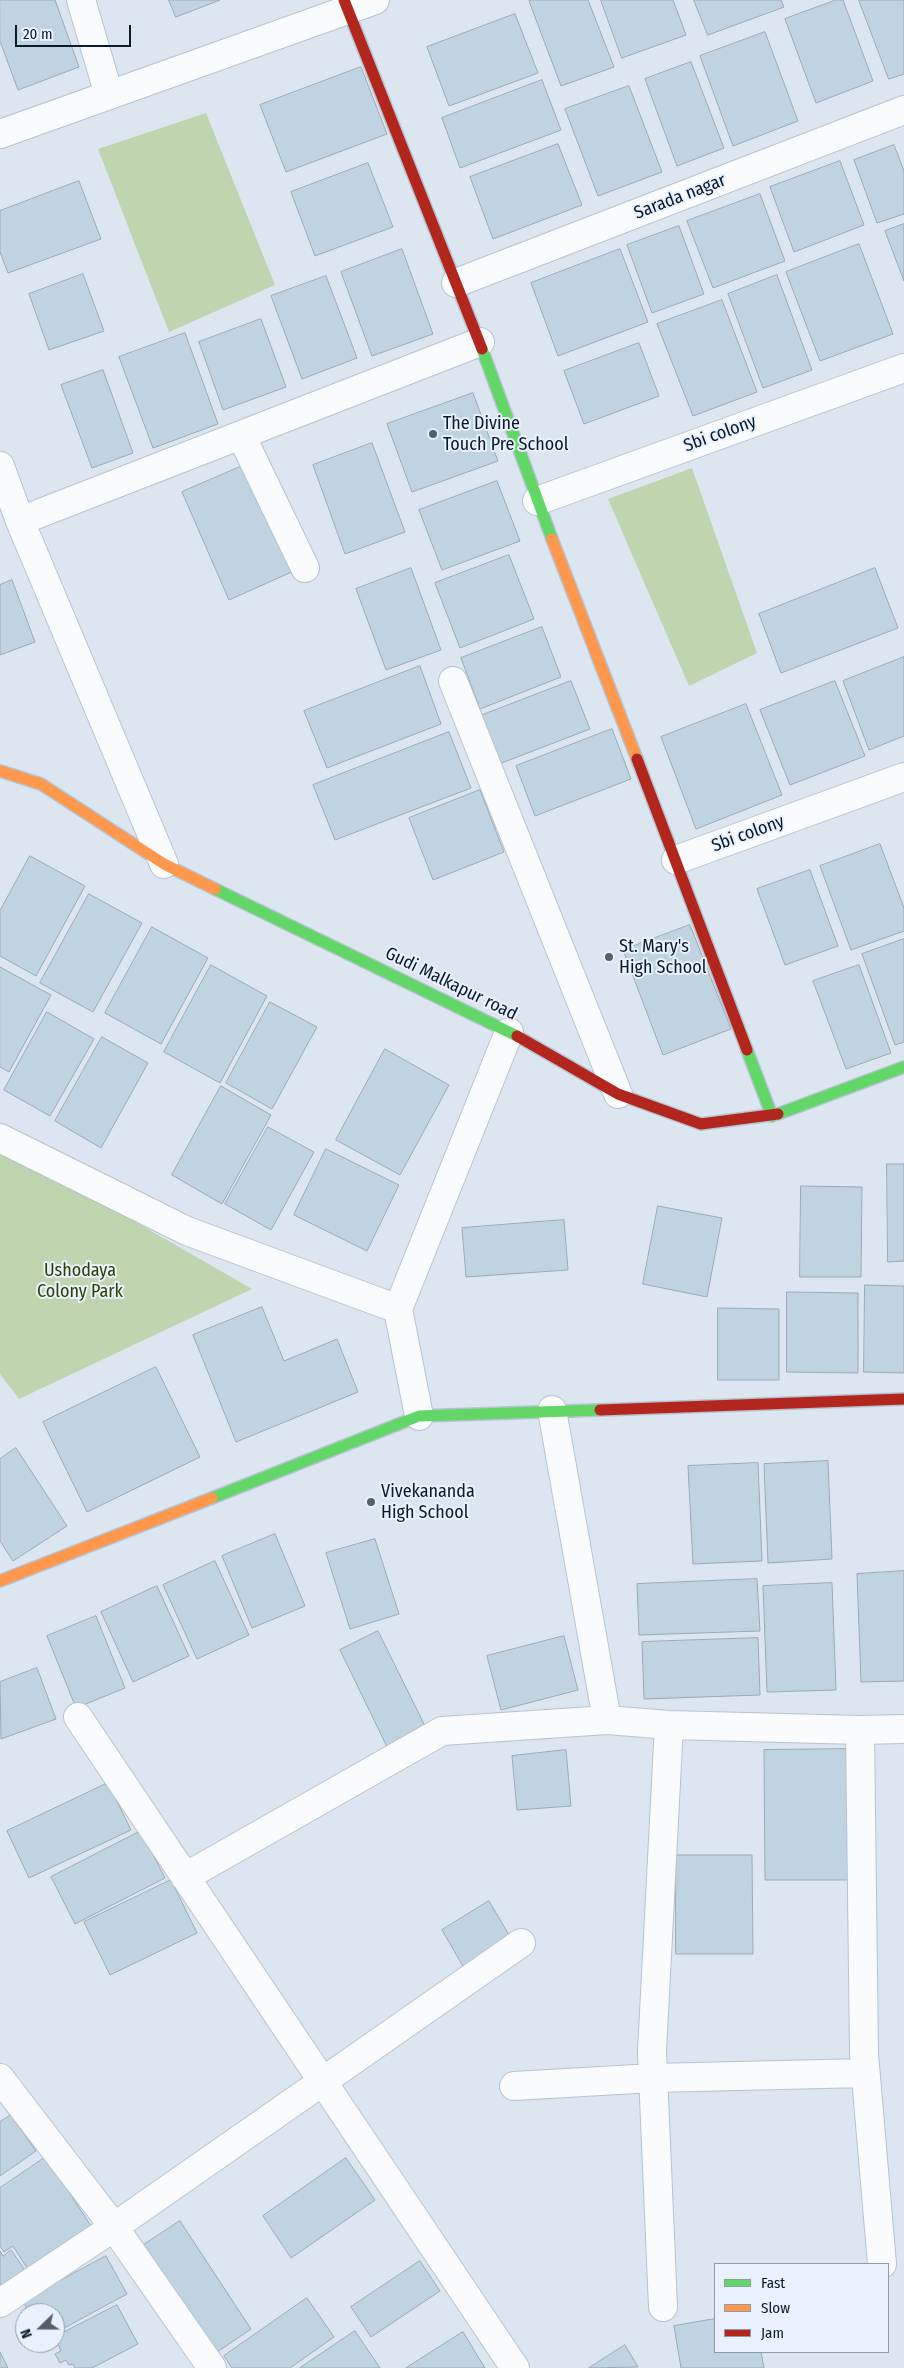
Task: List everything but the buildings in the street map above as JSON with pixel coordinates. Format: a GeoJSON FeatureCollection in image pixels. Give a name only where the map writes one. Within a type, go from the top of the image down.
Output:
{"type":"FeatureCollection","features":[{"type":"Feature","properties":{"kind":"street"},"geometry":{"type":"LineString","coordinates":[[81,0],[109,95]]}},
{"type":"Feature","properties":{"kind":"street"},"geometry":{"type":"LineString","coordinates":[[0,134],[109,95],[346,5],[375,0]]}},
{"type":"Feature","properties":{"kind":"street"},"geometry":{"type":"LineString","coordinates":[[346,5],[480,342],[536,500],[676,860],[772,1116]]}},
{"type":"Feature","properties":{"kind":"street","name":"Sarada nagar"},"geometry":{"type":"LineString","coordinates":[[456,283],[904,110]]}},
{"type":"Feature","properties":{"kind":"street"},"geometry":{"type":"LineString","coordinates":[[20,521],[480,342]]}},
{"type":"Feature","properties":{"kind":"street","name":"Sbi colony"},"geometry":{"type":"LineString","coordinates":[[536,500],[904,368]]}},
{"type":"Feature","properties":{"kind":"street"},"geometry":{"type":"LineString","coordinates":[[241,435],[305,568]]}},
{"type":"Feature","properties":{"kind":"street"},"geometry":{"type":"LineString","coordinates":[[0,466],[20,521],[164,864]]}},
{"type":"Feature","properties":{"kind":"street"},"geometry":{"type":"LineString","coordinates":[[453,681],[618,1094]]}},
{"type":"Feature","properties":{"kind":"street","name":"Gudi Malkapur road"},"geometry":{"type":"LineString","coordinates":[[0,771],[41,784],[164,864],[509,1032],[618,1094],[701,1124],[772,1116],[904,1067]]}},
{"type":"Feature","properties":{"kind":"street","name":"Sbi colony"},"geometry":{"type":"LineString","coordinates":[[676,860],[904,777]]}},
{"type":"Feature","properties":{"kind":"street"},"geometry":{"type":"LineString","coordinates":[[419,1416],[398,1309],[509,1032]]}},
{"type":"Feature","properties":{"kind":"street"},"geometry":{"type":"LineString","coordinates":[[0,1138],[187,1231],[398,1309]]}},
{"type":"Feature","properties":{"kind":"street"},"geometry":{"type":"LineString","coordinates":[[0,1581],[419,1416],[904,1399]]}},
{"type":"Feature","properties":{"kind":"street"},"geometry":{"type":"LineString","coordinates":[[552,1410],[608,1720]]}},
{"type":"Feature","properties":{"kind":"street"},"geometry":{"type":"LineString","coordinates":[[78,1717],[515,2368]]}},
{"type":"Feature","properties":{"kind":"street"},"geometry":{"type":"LineString","coordinates":[[185,1877],[442,1731],[608,1720],[670,1725],[860,1730],[904,1729]]}},
{"type":"Feature","properties":{"kind":"street"},"geometry":{"type":"LineString","coordinates":[[663,2307],[652,2051],[670,1725]]}},
{"type":"Feature","properties":{"kind":"street"},"geometry":{"type":"LineString","coordinates":[[860,1730],[865,2073],[882,2263]]}},
{"type":"Feature","properties":{"kind":"street"},"geometry":{"type":"LineString","coordinates":[[0,2303],[114,2227],[520,1943]]}},
{"type":"Feature","properties":{"kind":"street"},"geometry":{"type":"LineString","coordinates":[[514,2086],[653,2078],[865,2073]]}},
{"type":"Feature","properties":{"kind":"street"},"geometry":{"type":"LineString","coordinates":[[0,2078],[114,2227],[212,2368]]}},
{"type":"Feature","properties":{"kind":"green space"},"geometry":{"type":"Polygon","coordinates":[[[206,113],[275,285],[169,332],[98,149],[206,113]]]}},
{"type":"Feature","properties":{"kind":"green space"},"geometry":{"type":"Polygon","coordinates":[[[692,468],[757,653],[689,686],[608,499],[692,468]]]}},
{"type":"Feature","properties":{"kind":"green space","name":"Ushodaya Colony Park"},"geometry":{"type":"Polygon","coordinates":[[[0,1144],[252,1289],[19,1399],[0,1374],[0,1144]]]}},
{"type":"Feature","properties":{"kind":"traffic: fast"},"geometry":{"type":"LineString","coordinates":[[482,349],[552,539]]}},
{"type":"Feature","properties":{"kind":"traffic: fast"},"geometry":{"type":"LineString","coordinates":[[215,889],[517,1036]]}},
{"type":"Feature","properties":{"kind":"traffic: fast"},"geometry":{"type":"LineString","coordinates":[[747,1050],[772,1116]]}},
{"type":"Feature","properties":{"kind":"traffic: fast"},"geometry":{"type":"LineString","coordinates":[[778,1114],[904,1067]]}},
{"type":"Feature","properties":{"kind":"traffic: fast"},"geometry":{"type":"LineString","coordinates":[[212,1498],[419,1416],[600,1410]]}},
{"type":"Feature","properties":{"kind":"traffic: slow"},"geometry":{"type":"LineString","coordinates":[[552,539],[637,759]]}},
{"type":"Feature","properties":{"kind":"traffic: slow"},"geometry":{"type":"LineString","coordinates":[[0,771],[41,784],[164,864],[215,889]]}},
{"type":"Feature","properties":{"kind":"traffic: slow"},"geometry":{"type":"LineString","coordinates":[[0,1581],[212,1498]]}},
{"type":"Feature","properties":{"kind":"traffic: jam"},"geometry":{"type":"LineString","coordinates":[[344,0],[482,349]]}},
{"type":"Feature","properties":{"kind":"traffic: jam"},"geometry":{"type":"LineString","coordinates":[[637,759],[747,1050]]}},
{"type":"Feature","properties":{"kind":"traffic: jam"},"geometry":{"type":"LineString","coordinates":[[517,1036],[618,1094],[701,1124],[778,1114]]}},
{"type":"Feature","properties":{"kind":"traffic: jam"},"geometry":{"type":"LineString","coordinates":[[600,1410],[904,1399]]}},
{"type":"Feature","properties":{"kind":"place","name":"The Divine Touch Pre School"},"geometry":{"type":"Point","coordinates":[433,434]}},
{"type":"Feature","properties":{"kind":"place","name":"St. Mary's High School"},"geometry":{"type":"Point","coordinates":[609,957]}},
{"type":"Feature","properties":{"kind":"place","name":"Vivekananda High School"},"geometry":{"type":"Point","coordinates":[371,1502]}}]}
